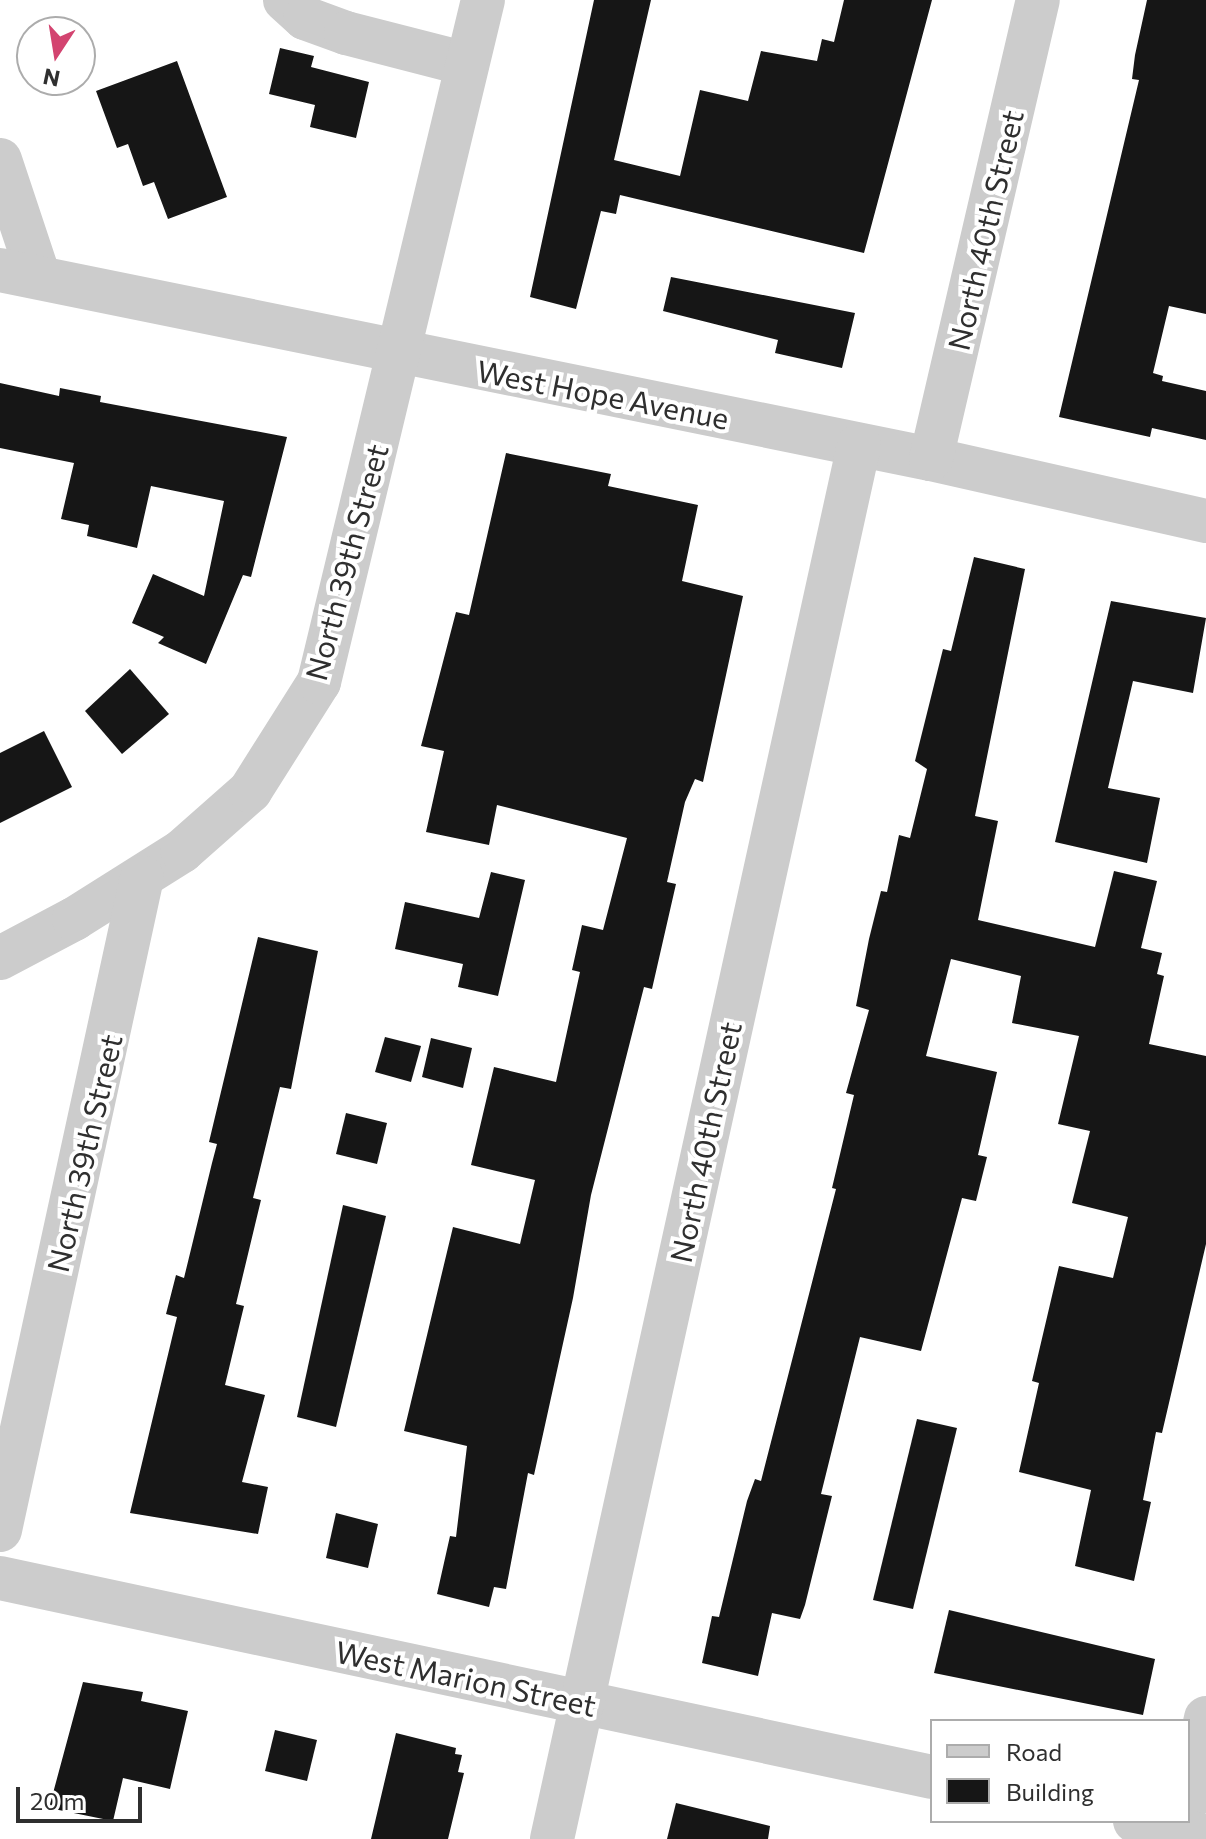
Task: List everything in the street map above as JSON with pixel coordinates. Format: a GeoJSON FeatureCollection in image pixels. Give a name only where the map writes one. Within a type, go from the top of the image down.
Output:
{"type":"FeatureCollection","features":[{"type":"Feature","properties":{"kind":"street"},"geometry":{"type":"LineString","coordinates":[[285,0],[305,18],[346,33],[467,64]]}},
{"type":"Feature","properties":{"kind":"street","name":"North 39th Street"},"geometry":{"type":"LineString","coordinates":[[0,1530],[142,877],[250,791],[319,682],[483,0]]}},
{"type":"Feature","properties":{"kind":"street","name":"North 40th Street"},"geometry":{"type":"LineString","coordinates":[[931,459],[1038,0]]}},
{"type":"Feature","properties":{"kind":"street"},"geometry":{"type":"LineString","coordinates":[[0,160],[20,274]]}},
{"type":"Feature","properties":{"kind":"street","name":"West Hope Avenue"},"geometry":{"type":"LineString","coordinates":[[20,274],[931,459],[1206,521]]}},
{"type":"Feature","properties":{"kind":"street","name":"North 40th Street"},"geometry":{"type":"LineString","coordinates":[[552,1839],[859,445]]}},
{"type":"Feature","properties":{"kind":"street"},"geometry":{"type":"LineString","coordinates":[[0,958],[142,877]]}},
{"type":"Feature","properties":{"kind":"street","name":"West Marion Street"},"geometry":{"type":"LineString","coordinates":[[0,1578],[930,1777]]}},
{"type":"Feature","properties":{"kind":"street"},"geometry":{"type":"LineString","coordinates":[[1190,1813],[1206,1718]]}},
{"type":"Feature","properties":{"kind":"street"},"geometry":{"type":"LineString","coordinates":[[1162,1823],[1188,1825]]}},
{"type":"Feature","properties":{"kind":"building"},"geometry":{"type":"Polygon","coordinates":[[[594,0],[651,0],[614,160],[680,176],[700,90],[748,101],[761,51],[817,61],[822,39],[834,42],[844,0],[932,0],[864,253],[620,195],[616,214],[601,211],[576,309],[530,297],[594,0]]]}},
{"type":"Feature","properties":{"kind":"building"},"geometry":{"type":"Polygon","coordinates":[[[1147,0],[1206,0],[1206,314],[1169,306],[1153,373],[1163,376],[1162,381],[1206,391],[1206,440],[1152,428],[1150,437],[1059,417],[1139,80],[1132,79],[1147,0]]]}},
{"type":"Feature","properties":{"kind":"building"},"geometry":{"type":"Polygon","coordinates":[[[280,48],[314,56],[311,67],[369,82],[356,138],[310,127],[315,105],[269,94],[280,48]]]}},
{"type":"Feature","properties":{"kind":"building"},"geometry":{"type":"Polygon","coordinates":[[[177,61],[227,197],[168,219],[154,182],[143,186],[128,144],[117,148],[96,91],[177,61]]]}},
{"type":"Feature","properties":{"kind":"building"},"geometry":{"type":"Polygon","coordinates":[[[671,277],[855,313],[842,368],[775,353],[778,340],[663,311],[671,277]]]}},
{"type":"Feature","properties":{"kind":"building"},"geometry":{"type":"Polygon","coordinates":[[[0,383],[59,396],[60,388],[101,396],[100,402],[287,437],[251,577],[243,575],[206,664],[158,643],[164,637],[132,623],[153,574],[204,596],[224,501],[151,486],[137,548],[87,536],[89,525],[61,519],[74,463],[0,448],[0,383]]]}},
{"type":"Feature","properties":{"kind":"building"},"geometry":{"type":"Polygon","coordinates":[[[506,453],[611,474],[608,486],[698,505],[682,581],[743,596],[703,782],[695,779],[685,802],[667,882],[676,884],[652,989],[644,987],[591,1195],[573,1298],[534,1475],[528,1473],[506,1589],[494,1587],[489,1607],[437,1594],[450,1536],[456,1537],[467,1446],[404,1431],[453,1227],[520,1244],[535,1180],[471,1165],[494,1067],[556,1082],[580,972],[572,970],[582,925],[603,930],[627,838],[497,805],[489,845],[426,832],[444,751],[421,746],[456,612],[469,615],[506,453]]]}},
{"type":"Feature","properties":{"kind":"building"},"geometry":{"type":"Polygon","coordinates":[[[974,557],[1025,569],[975,816],[998,821],[978,920],[1095,947],[1114,871],[1157,881],[1141,948],[1162,953],[1157,974],[1164,976],[1149,1044],[1206,1056],[1206,1244],[1162,1433],[1156,1432],[1143,1500],[1151,1502],[1134,1581],[1075,1566],[1091,1490],[1019,1472],[1039,1383],[1032,1381],[1059,1266],[1113,1278],[1128,1217],[1072,1203],[1090,1131],[1058,1124],[1079,1036],[1012,1023],[1021,976],[951,959],[926,1056],[997,1072],[978,1155],[987,1157],[976,1201],[962,1198],[921,1351],[860,1337],[821,1494],[832,1496],[805,1605],[800,1619],[772,1613],[758,1676],[702,1663],[712,1616],[719,1617],[747,1501],[755,1479],[761,1481],[836,1189],[832,1188],[854,1095],[846,1093],[869,1010],[856,1006],[869,939],[881,891],[887,892],[899,835],[910,838],[927,769],[915,761],[943,649],[951,651],[974,557]]]}},
{"type":"Feature","properties":{"kind":"building"},"geometry":{"type":"Polygon","coordinates":[[[1111,601],[1206,618],[1193,693],[1133,681],[1108,788],[1160,798],[1147,863],[1055,842],[1111,601]]]}},
{"type":"Feature","properties":{"kind":"building"},"geometry":{"type":"Polygon","coordinates":[[[130,669],[169,714],[122,754],[85,711],[130,669]]]}},
{"type":"Feature","properties":{"kind":"building"},"geometry":{"type":"Polygon","coordinates":[[[44,731],[72,787],[0,823],[0,753],[44,731]]]}},
{"type":"Feature","properties":{"kind":"building"},"geometry":{"type":"Polygon","coordinates":[[[491,872],[525,880],[498,996],[458,987],[463,964],[395,949],[405,902],[479,918],[491,872]]]}},
{"type":"Feature","properties":{"kind":"building"},"geometry":{"type":"Polygon","coordinates":[[[258,937],[318,951],[291,1089],[280,1087],[253,1198],[261,1200],[236,1304],[244,1306],[225,1385],[265,1395],[242,1482],[268,1487],[258,1534],[130,1513],[177,1317],[166,1314],[176,1275],[184,1278],[217,1144],[209,1142],[258,937]]]}},
{"type":"Feature","properties":{"kind":"building"},"geometry":{"type":"Polygon","coordinates":[[[385,1037],[421,1046],[411,1082],[375,1072],[385,1037]]]}},
{"type":"Feature","properties":{"kind":"building"},"geometry":{"type":"Polygon","coordinates":[[[431,1038],[472,1048],[463,1088],[422,1077],[431,1038]]]}},
{"type":"Feature","properties":{"kind":"building"},"geometry":{"type":"Polygon","coordinates":[[[346,1113],[387,1123],[377,1164],[336,1154],[346,1113]]]}},
{"type":"Feature","properties":{"kind":"building"},"geometry":{"type":"Polygon","coordinates":[[[343,1205],[386,1216],[336,1427],[297,1417],[343,1205]]]}},
{"type":"Feature","properties":{"kind":"building"},"geometry":{"type":"Polygon","coordinates":[[[917,1419],[957,1428],[913,1609],[873,1600],[917,1419]]]}},
{"type":"Feature","properties":{"kind":"building"},"geometry":{"type":"Polygon","coordinates":[[[336,1513],[378,1524],[368,1568],[326,1558],[336,1513]]]}},
{"type":"Feature","properties":{"kind":"building"},"geometry":{"type":"Polygon","coordinates":[[[949,1610],[1155,1659],[1143,1715],[934,1673],[949,1610]]]}},
{"type":"Feature","properties":{"kind":"building"},"geometry":{"type":"Polygon","coordinates":[[[83,1682],[143,1692],[141,1701],[188,1711],[170,1789],[123,1778],[113,1821],[49,1808],[83,1682]]]}},
{"type":"Feature","properties":{"kind":"building"},"geometry":{"type":"Polygon","coordinates":[[[275,1730],[317,1740],[307,1781],[265,1771],[275,1730]]]}},
{"type":"Feature","properties":{"kind":"building"},"geometry":{"type":"Polygon","coordinates":[[[396,1733],[456,1748],[455,1754],[462,1755],[458,1772],[464,1773],[448,1839],[371,1839],[396,1733]]]}},
{"type":"Feature","properties":{"kind":"building"},"geometry":{"type":"Polygon","coordinates":[[[676,1803],[770,1826],[768,1839],[667,1839],[676,1803]]]}}]}
